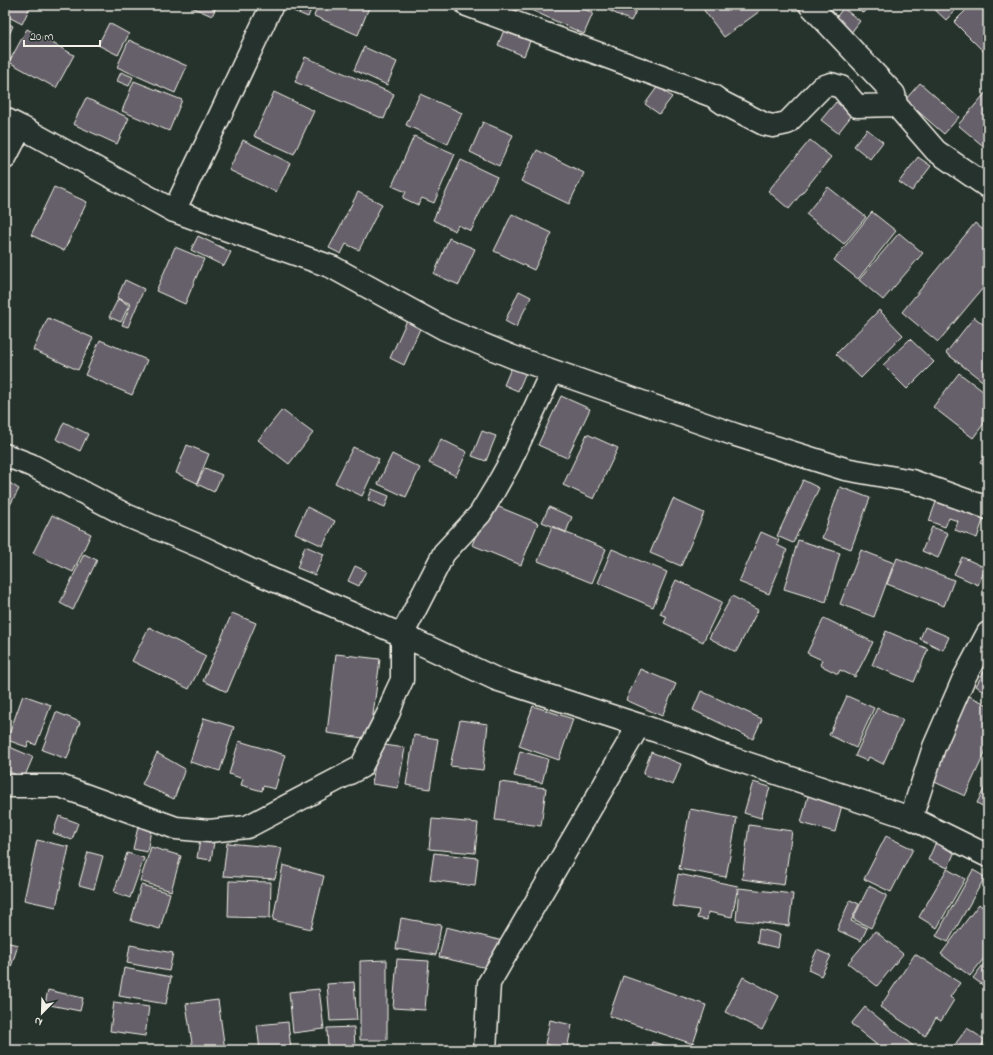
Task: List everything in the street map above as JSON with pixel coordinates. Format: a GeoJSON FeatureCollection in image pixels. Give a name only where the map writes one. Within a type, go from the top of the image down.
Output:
{"type":"FeatureCollection","features":[{"type":"Feature","properties":{"kind":"street"},"geometry":{"type":"LineString","coordinates":[[174,211],[272,5]]}},
{"type":"Feature","properties":{"kind":"street"},"geometry":{"type":"LineString","coordinates":[[467,5],[713,96],[723,104],[764,124],[774,126],[787,123],[822,88],[831,84],[841,88],[857,106],[896,105]]}},
{"type":"Feature","properties":{"kind":"street"},"geometry":{"type":"LineString","coordinates":[[810,5],[894,94],[896,105],[936,152],[988,187]]}},
{"type":"Feature","properties":{"kind":"street"},"geometry":{"type":"LineString","coordinates":[[5,158],[13,123],[174,211],[332,267],[445,329],[513,357],[736,435],[845,469],[912,481],[988,508]]}},
{"type":"Feature","properties":{"kind":"street"},"geometry":{"type":"LineString","coordinates":[[5,786],[60,786],[176,828],[209,832],[247,827],[360,766],[390,712],[395,695],[402,680],[402,635],[444,553],[480,514],[495,489],[509,464],[552,370]]}},
{"type":"Feature","properties":{"kind":"street"},"geometry":{"type":"LineString","coordinates":[[5,455],[31,466],[128,516],[402,635],[496,679],[639,725],[695,744],[716,753],[911,818],[988,856]]}},
{"type":"Feature","properties":{"kind":"street"},"geometry":{"type":"LineString","coordinates":[[911,818],[937,740],[964,678],[988,634]]}},
{"type":"Feature","properties":{"kind":"street"},"geometry":{"type":"LineString","coordinates":[[485,1050],[489,983],[639,725]]}},
{"type":"Feature","properties":{"kind":"building"},"geometry":{"type":"Polygon","coordinates":[[[5,5],[31,5],[22,24],[5,15],[5,5]]]}},
{"type":"Feature","properties":{"kind":"building"},"geometry":{"type":"Polygon","coordinates":[[[187,5],[217,5],[212,16],[187,5]]]}},
{"type":"Feature","properties":{"kind":"building"},"geometry":{"type":"Polygon","coordinates":[[[293,5],[313,5],[308,17],[291,10],[293,5]]]}},
{"type":"Feature","properties":{"kind":"building"},"geometry":{"type":"Polygon","coordinates":[[[318,5],[370,5],[358,35],[314,16],[318,5]]]}},
{"type":"Feature","properties":{"kind":"building"},"geometry":{"type":"Polygon","coordinates":[[[531,5],[576,5],[593,13],[584,34],[529,9],[531,5]]]}},
{"type":"Feature","properties":{"kind":"building"},"geometry":{"type":"Polygon","coordinates":[[[639,5],[631,21],[600,6],[639,5]]]}},
{"type":"Feature","properties":{"kind":"building"},"geometry":{"type":"Polygon","coordinates":[[[700,5],[756,5],[760,11],[724,37],[700,5]]]}},
{"type":"Feature","properties":{"kind":"building"},"geometry":{"type":"Polygon","coordinates":[[[854,5],[870,5],[863,13],[854,5]]]}},
{"type":"Feature","properties":{"kind":"building"},"geometry":{"type":"Polygon","coordinates":[[[930,5],[960,5],[946,20],[930,5]]]}},
{"type":"Feature","properties":{"kind":"building"},"geometry":{"type":"Polygon","coordinates":[[[971,5],[988,5],[988,56],[954,22],[971,5]]]}},
{"type":"Feature","properties":{"kind":"building"},"geometry":{"type":"Polygon","coordinates":[[[843,8],[860,21],[847,38],[830,26],[843,8]]]}},
{"type":"Feature","properties":{"kind":"building"},"geometry":{"type":"Polygon","coordinates":[[[5,22],[13,26],[5,43],[5,22]]]}},
{"type":"Feature","properties":{"kind":"building"},"geometry":{"type":"Polygon","coordinates":[[[109,23],[129,34],[118,55],[98,45],[109,23]]]}},
{"type":"Feature","properties":{"kind":"building"},"geometry":{"type":"Polygon","coordinates":[[[27,29],[74,55],[56,88],[9,62],[27,29]]]}},
{"type":"Feature","properties":{"kind":"building"},"geometry":{"type":"Polygon","coordinates":[[[504,30],[530,41],[524,56],[498,45],[504,30]]]}},
{"type":"Feature","properties":{"kind":"building"},"geometry":{"type":"Polygon","coordinates":[[[129,40],[187,66],[175,93],[117,67],[129,40]]]}},
{"type":"Feature","properties":{"kind":"building"},"geometry":{"type":"Polygon","coordinates":[[[364,47],[397,62],[387,85],[354,70],[364,47]]]}},
{"type":"Feature","properties":{"kind":"building"},"geometry":{"type":"Polygon","coordinates":[[[305,57],[394,94],[384,119],[295,82],[305,57]]]}},
{"type":"Feature","properties":{"kind":"building"},"geometry":{"type":"Polygon","coordinates":[[[121,72],[133,77],[129,86],[117,81],[121,72]]]}},
{"type":"Feature","properties":{"kind":"building"},"geometry":{"type":"Polygon","coordinates":[[[134,81],[182,100],[169,131],[122,111],[134,81]]]}},
{"type":"Feature","properties":{"kind":"building"},"geometry":{"type":"Polygon","coordinates":[[[920,83],[959,117],[944,134],[905,100],[920,83]]]}},
{"type":"Feature","properties":{"kind":"building"},"geometry":{"type":"Polygon","coordinates":[[[658,86],[672,97],[659,114],[645,104],[658,86]]]}},
{"type":"Feature","properties":{"kind":"building"},"geometry":{"type":"Polygon","coordinates":[[[988,90],[988,150],[958,125],[988,90]]]}},
{"type":"Feature","properties":{"kind":"building"},"geometry":{"type":"Polygon","coordinates":[[[274,92],[314,111],[294,154],[254,136],[274,92]]]}},
{"type":"Feature","properties":{"kind":"building"},"geometry":{"type":"Polygon","coordinates":[[[420,94],[462,113],[448,144],[406,125],[420,94]]]}},
{"type":"Feature","properties":{"kind":"building"},"geometry":{"type":"Polygon","coordinates":[[[86,98],[129,118],[117,144],[73,124],[86,98]]]}},
{"type":"Feature","properties":{"kind":"building"},"geometry":{"type":"Polygon","coordinates":[[[836,102],[852,115],[838,133],[821,120],[836,102]]]}},
{"type":"Feature","properties":{"kind":"building"},"geometry":{"type":"Polygon","coordinates":[[[483,122],[513,135],[499,166],[470,152],[483,122]]]}},
{"type":"Feature","properties":{"kind":"building"},"geometry":{"type":"Polygon","coordinates":[[[867,129],[883,142],[870,159],[854,146],[867,129]]]}},
{"type":"Feature","properties":{"kind":"building"},"geometry":{"type":"Polygon","coordinates":[[[414,136],[455,154],[434,203],[422,198],[418,205],[403,198],[406,192],[392,186],[414,136]]]}},
{"type":"Feature","properties":{"kind":"building"},"geometry":{"type":"Polygon","coordinates":[[[243,140],[290,163],[276,192],[229,170],[243,140]]]}},
{"type":"Feature","properties":{"kind":"building"},"geometry":{"type":"Polygon","coordinates":[[[810,140],[831,157],[789,209],[768,191],[810,140]]]}},
{"type":"Feature","properties":{"kind":"building"},"geometry":{"type":"Polygon","coordinates":[[[537,150],[584,173],[569,204],[521,181],[537,150]]]}},
{"type":"Feature","properties":{"kind":"building"},"geometry":{"type":"Polygon","coordinates":[[[918,157],[931,166],[912,191],[899,182],[918,157]]]}},
{"type":"Feature","properties":{"kind":"building"},"geometry":{"type":"Polygon","coordinates":[[[461,160],[497,177],[471,231],[458,225],[455,231],[433,220],[461,160]]]}},
{"type":"Feature","properties":{"kind":"building"},"geometry":{"type":"Polygon","coordinates":[[[54,187],[87,202],[64,251],[31,235],[54,187]]]}},
{"type":"Feature","properties":{"kind":"building"},"geometry":{"type":"Polygon","coordinates":[[[828,187],[866,217],[844,244],[806,214],[828,187]]]}},
{"type":"Feature","properties":{"kind":"building"},"geometry":{"type":"Polygon","coordinates":[[[358,192],[382,204],[359,250],[346,244],[341,254],[329,248],[358,192]]]}},
{"type":"Feature","properties":{"kind":"building"},"geometry":{"type":"Polygon","coordinates":[[[872,212],[896,231],[858,279],[834,260],[872,212]]]}},
{"type":"Feature","properties":{"kind":"building"},"geometry":{"type":"Polygon","coordinates":[[[512,214],[552,233],[534,270],[494,251],[512,214]]]}},
{"type":"Feature","properties":{"kind":"building"},"geometry":{"type":"Polygon","coordinates":[[[975,223],[988,234],[988,282],[938,342],[902,312],[975,223]]]}},
{"type":"Feature","properties":{"kind":"building"},"geometry":{"type":"Polygon","coordinates":[[[5,231],[10,234],[5,242],[5,231]]]}},
{"type":"Feature","properties":{"kind":"building"},"geometry":{"type":"Polygon","coordinates":[[[899,233],[923,253],[883,300],[859,280],[899,233]]]}},
{"type":"Feature","properties":{"kind":"building"},"geometry":{"type":"Polygon","coordinates":[[[198,236],[231,252],[224,266],[191,250],[198,236]]]}},
{"type":"Feature","properties":{"kind":"building"},"geometry":{"type":"Polygon","coordinates":[[[449,238],[475,249],[459,285],[434,274],[449,238]]]}},
{"type":"Feature","properties":{"kind":"building"},"geometry":{"type":"Polygon","coordinates":[[[175,247],[204,259],[185,304],[156,291],[175,247]]]}},
{"type":"Feature","properties":{"kind":"building"},"geometry":{"type":"Polygon","coordinates":[[[125,280],[144,289],[128,327],[122,325],[131,304],[117,298],[125,280]]]}},
{"type":"Feature","properties":{"kind":"building"},"geometry":{"type":"Polygon","coordinates":[[[519,291],[531,297],[516,327],[505,321],[519,291]]]}},
{"type":"Feature","properties":{"kind":"building"},"geometry":{"type":"Polygon","coordinates":[[[118,299],[129,305],[121,322],[109,317],[118,299]]]}},
{"type":"Feature","properties":{"kind":"building"},"geometry":{"type":"Polygon","coordinates":[[[879,310],[903,335],[861,378],[836,354],[879,310]]]}},
{"type":"Feature","properties":{"kind":"building"},"geometry":{"type":"Polygon","coordinates":[[[974,317],[988,328],[988,380],[985,383],[946,353],[974,317]]]}},
{"type":"Feature","properties":{"kind":"building"},"geometry":{"type":"Polygon","coordinates":[[[48,318],[93,338],[78,370],[33,350],[48,318]]]}},
{"type":"Feature","properties":{"kind":"building"},"geometry":{"type":"Polygon","coordinates":[[[408,318],[422,324],[404,365],[390,358],[408,318]]]}},
{"type":"Feature","properties":{"kind":"building"},"geometry":{"type":"Polygon","coordinates":[[[910,339],[934,362],[907,389],[883,365],[910,339]]]}},
{"type":"Feature","properties":{"kind":"building"},"geometry":{"type":"Polygon","coordinates":[[[100,340],[147,360],[132,395],[85,375],[100,340]]]}},
{"type":"Feature","properties":{"kind":"building"},"geometry":{"type":"Polygon","coordinates":[[[512,366],[526,372],[518,391],[504,385],[512,366]]]}},
{"type":"Feature","properties":{"kind":"building"},"geometry":{"type":"Polygon","coordinates":[[[959,373],[988,395],[988,418],[973,438],[933,407],[959,373]]]}},
{"type":"Feature","properties":{"kind":"building"},"geometry":{"type":"Polygon","coordinates":[[[561,396],[590,409],[567,458],[538,445],[561,396]]]}},
{"type":"Feature","properties":{"kind":"building"},"geometry":{"type":"Polygon","coordinates":[[[282,410],[313,433],[289,464],[258,440],[282,410]]]}},
{"type":"Feature","properties":{"kind":"building"},"geometry":{"type":"Polygon","coordinates":[[[64,422],[88,434],[80,451],[56,439],[64,422]]]}},
{"type":"Feature","properties":{"kind":"building"},"geometry":{"type":"Polygon","coordinates":[[[482,431],[496,436],[486,461],[472,456],[482,431]]]}},
{"type":"Feature","properties":{"kind":"building"},"geometry":{"type":"Polygon","coordinates":[[[587,434],[618,448],[594,499],[563,485],[587,434]]]}},
{"type":"Feature","properties":{"kind":"building"},"geometry":{"type":"Polygon","coordinates":[[[441,439],[467,452],[456,476],[429,463],[441,439]]]}},
{"type":"Feature","properties":{"kind":"building"},"geometry":{"type":"Polygon","coordinates":[[[187,445],[209,454],[197,483],[176,473],[187,445]]]}},
{"type":"Feature","properties":{"kind":"building"},"geometry":{"type":"Polygon","coordinates":[[[353,447],[379,459],[362,496],[335,483],[353,447]]]}},
{"type":"Feature","properties":{"kind":"building"},"geometry":{"type":"Polygon","coordinates":[[[988,449],[988,467],[980,463],[988,449]]]}},
{"type":"Feature","properties":{"kind":"building"},"geometry":{"type":"Polygon","coordinates":[[[392,454],[420,468],[406,497],[378,484],[392,454]]]}},
{"type":"Feature","properties":{"kind":"building"},"geometry":{"type":"Polygon","coordinates":[[[205,468],[222,475],[214,492],[197,484],[205,468]]]}},
{"type":"Feature","properties":{"kind":"building"},"geometry":{"type":"Polygon","coordinates":[[[5,480],[19,489],[10,505],[5,502],[5,480]]]}},
{"type":"Feature","properties":{"kind":"building"},"geometry":{"type":"Polygon","coordinates":[[[803,480],[819,488],[793,543],[777,536],[803,480]]]}},
{"type":"Feature","properties":{"kind":"building"},"geometry":{"type":"Polygon","coordinates":[[[840,487],[870,498],[851,549],[822,538],[840,487]]]}},
{"type":"Feature","properties":{"kind":"building"},"geometry":{"type":"Polygon","coordinates":[[[372,489],[389,496],[385,507],[368,500],[372,489]]]}},
{"type":"Feature","properties":{"kind":"building"},"geometry":{"type":"Polygon","coordinates":[[[939,494],[986,511],[977,538],[955,530],[958,521],[949,518],[945,527],[929,521],[939,494]]]}},
{"type":"Feature","properties":{"kind":"building"},"geometry":{"type":"Polygon","coordinates":[[[673,499],[704,513],[681,566],[650,553],[673,499]]]}},
{"type":"Feature","properties":{"kind":"building"},"geometry":{"type":"Polygon","coordinates":[[[489,503],[538,523],[521,565],[472,545],[489,503]]]}},
{"type":"Feature","properties":{"kind":"building"},"geometry":{"type":"Polygon","coordinates":[[[307,507],[335,521],[323,546],[295,533],[307,507]]]}},
{"type":"Feature","properties":{"kind":"building"},"geometry":{"type":"Polygon","coordinates":[[[549,507],[572,517],[566,532],[542,522],[549,507]]]}},
{"type":"Feature","properties":{"kind":"building"},"geometry":{"type":"Polygon","coordinates":[[[52,515],[91,534],[73,572],[33,553],[52,515]]]}},
{"type":"Feature","properties":{"kind":"building"},"geometry":{"type":"Polygon","coordinates":[[[552,527],[606,549],[592,583],[538,561],[552,527]]]}},
{"type":"Feature","properties":{"kind":"building"},"geometry":{"type":"Polygon","coordinates":[[[932,527],[948,533],[938,558],[922,551],[932,527]]]}},
{"type":"Feature","properties":{"kind":"building"},"geometry":{"type":"Polygon","coordinates":[[[761,532],[779,540],[777,545],[787,550],[769,594],[739,582],[761,532]]]}},
{"type":"Feature","properties":{"kind":"building"},"geometry":{"type":"Polygon","coordinates":[[[798,540],[840,553],[826,602],[784,589],[798,540]]]}},
{"type":"Feature","properties":{"kind":"building"},"geometry":{"type":"Polygon","coordinates":[[[305,546],[324,554],[315,575],[297,568],[305,546]]]}},
{"type":"Feature","properties":{"kind":"building"},"geometry":{"type":"Polygon","coordinates":[[[612,549],[667,572],[653,607],[598,583],[612,549]]]}},
{"type":"Feature","properties":{"kind":"building"},"geometry":{"type":"Polygon","coordinates":[[[861,550],[894,563],[874,617],[840,604],[861,550]]]}},
{"type":"Feature","properties":{"kind":"building"},"geometry":{"type":"Polygon","coordinates":[[[84,554],[97,560],[73,610],[60,603],[84,554]]]}},
{"type":"Feature","properties":{"kind":"building"},"geometry":{"type":"Polygon","coordinates":[[[962,557],[986,568],[978,585],[954,574],[962,557]]]}},
{"type":"Feature","properties":{"kind":"building"},"geometry":{"type":"Polygon","coordinates":[[[897,558],[954,580],[944,606],[887,584],[897,558]]]}},
{"type":"Feature","properties":{"kind":"building"},"geometry":{"type":"Polygon","coordinates":[[[355,566],[366,571],[359,586],[348,581],[355,566]]]}},
{"type":"Feature","properties":{"kind":"building"},"geometry":{"type":"Polygon","coordinates":[[[676,580],[722,602],[703,642],[664,623],[667,617],[660,614],[676,580]]]}},
{"type":"Feature","properties":{"kind":"building"},"geometry":{"type":"Polygon","coordinates":[[[732,596],[758,610],[736,652],[709,638],[732,596]]]}},
{"type":"Feature","properties":{"kind":"building"},"geometry":{"type":"Polygon","coordinates":[[[232,613],[256,623],[227,692],[203,681],[232,613]]]}},
{"type":"Feature","properties":{"kind":"building"},"geometry":{"type":"Polygon","coordinates":[[[824,618],[873,642],[855,677],[840,670],[838,674],[820,665],[822,660],[807,653],[824,618]]]}},
{"type":"Feature","properties":{"kind":"building"},"geometry":{"type":"Polygon","coordinates":[[[149,627],[206,656],[189,689],[132,661],[149,627]]]}},
{"type":"Feature","properties":{"kind":"building"},"geometry":{"type":"Polygon","coordinates":[[[925,627],[949,637],[943,650],[920,639],[925,627]]]}},
{"type":"Feature","properties":{"kind":"building"},"geometry":{"type":"Polygon","coordinates":[[[886,631],[928,649],[914,682],[872,665],[886,631]]]}},
{"type":"Feature","properties":{"kind":"building"},"geometry":{"type":"Polygon","coordinates":[[[336,654],[380,659],[370,739],[327,733],[336,654]]]}},
{"type":"Feature","properties":{"kind":"building"},"geometry":{"type":"Polygon","coordinates":[[[988,664],[988,694],[976,686],[988,664]]]}},
{"type":"Feature","properties":{"kind":"building"},"geometry":{"type":"Polygon","coordinates":[[[640,669],[676,684],[662,716],[626,700],[640,669]]]}},
{"type":"Feature","properties":{"kind":"building"},"geometry":{"type":"Polygon","coordinates":[[[701,691],[762,719],[753,739],[693,710],[701,691]]]}},
{"type":"Feature","properties":{"kind":"building"},"geometry":{"type":"Polygon","coordinates":[[[23,695],[51,705],[36,745],[29,742],[27,747],[7,740],[23,695]]]}},
{"type":"Feature","properties":{"kind":"building"},"geometry":{"type":"Polygon","coordinates":[[[967,695],[988,705],[988,746],[965,796],[928,779],[967,695]]]}},
{"type":"Feature","properties":{"kind":"building"},"geometry":{"type":"Polygon","coordinates":[[[847,696],[874,708],[856,748],[829,735],[847,696]]]}},
{"type":"Feature","properties":{"kind":"building"},"geometry":{"type":"Polygon","coordinates":[[[533,706],[573,719],[559,760],[519,746],[533,706]]]}},
{"type":"Feature","properties":{"kind":"building"},"geometry":{"type":"Polygon","coordinates":[[[877,708],[903,720],[883,764],[869,757],[867,761],[855,756],[877,708]]]}},
{"type":"Feature","properties":{"kind":"building"},"geometry":{"type":"Polygon","coordinates":[[[56,712],[80,722],[67,759],[42,750],[56,712]]]}},
{"type":"Feature","properties":{"kind":"building"},"geometry":{"type":"Polygon","coordinates":[[[204,718],[234,727],[220,771],[190,762],[204,718]]]}},
{"type":"Feature","properties":{"kind":"building"},"geometry":{"type":"Polygon","coordinates":[[[460,720],[488,724],[483,770],[450,766],[460,720]]]}},
{"type":"Feature","properties":{"kind":"building"},"geometry":{"type":"Polygon","coordinates":[[[414,735],[438,739],[430,789],[406,785],[414,735]]]}},
{"type":"Feature","properties":{"kind":"building"},"geometry":{"type":"Polygon","coordinates":[[[239,741],[285,755],[275,789],[263,786],[262,791],[241,785],[243,779],[229,774],[239,741]]]}},
{"type":"Feature","properties":{"kind":"building"},"geometry":{"type":"Polygon","coordinates":[[[378,744],[405,748],[398,788],[372,784],[378,744]]]}},
{"type":"Feature","properties":{"kind":"building"},"geometry":{"type":"Polygon","coordinates":[[[5,745],[33,757],[24,778],[5,770],[5,745]]]}},
{"type":"Feature","properties":{"kind":"building"},"geometry":{"type":"Polygon","coordinates":[[[520,751],[548,759],[542,783],[514,776],[520,751]]]}},
{"type":"Feature","properties":{"kind":"building"},"geometry":{"type":"Polygon","coordinates":[[[651,752],[681,764],[673,785],[643,774],[651,752]]]}},
{"type":"Feature","properties":{"kind":"building"},"geometry":{"type":"Polygon","coordinates":[[[157,753],[185,769],[174,799],[142,784],[157,753]]]}},
{"type":"Feature","properties":{"kind":"building"},"geometry":{"type":"Polygon","coordinates":[[[988,781],[988,809],[977,803],[988,781]]]}},
{"type":"Feature","properties":{"kind":"building"},"geometry":{"type":"Polygon","coordinates":[[[500,782],[546,788],[541,826],[495,820],[500,782]]]}},
{"type":"Feature","properties":{"kind":"building"},"geometry":{"type":"Polygon","coordinates":[[[753,782],[770,787],[761,818],[744,813],[753,782]]]}},
{"type":"Feature","properties":{"kind":"building"},"geometry":{"type":"Polygon","coordinates":[[[809,793],[843,801],[835,832],[801,823],[809,793]]]}},
{"type":"Feature","properties":{"kind":"building"},"geometry":{"type":"Polygon","coordinates":[[[690,809],[737,818],[726,877],[679,869],[690,809]]]}},
{"type":"Feature","properties":{"kind":"building"},"geometry":{"type":"Polygon","coordinates":[[[59,816],[78,823],[72,840],[53,833],[59,816]]]}},
{"type":"Feature","properties":{"kind":"building"},"geometry":{"type":"Polygon","coordinates":[[[432,819],[478,823],[475,853],[429,849],[432,819]]]}},
{"type":"Feature","properties":{"kind":"building"},"geometry":{"type":"Polygon","coordinates":[[[749,825],[792,831],[784,885],[742,879],[749,825]]]}},
{"type":"Feature","properties":{"kind":"building"},"geometry":{"type":"Polygon","coordinates":[[[138,827],[151,830],[147,852],[133,849],[138,827]]]}},
{"type":"Feature","properties":{"kind":"building"},"geometry":{"type":"Polygon","coordinates":[[[886,836],[913,849],[891,892],[864,879],[886,836]]]}},
{"type":"Feature","properties":{"kind":"building"},"geometry":{"type":"Polygon","coordinates":[[[37,840],[69,847],[56,907],[24,900],[37,840]]]}},
{"type":"Feature","properties":{"kind":"building"},"geometry":{"type":"Polygon","coordinates":[[[200,840],[214,842],[211,860],[197,858],[200,840]]]}},
{"type":"Feature","properties":{"kind":"building"},"geometry":{"type":"Polygon","coordinates":[[[936,842],[955,851],[948,868],[928,860],[936,842]]]}},
{"type":"Feature","properties":{"kind":"building"},"geometry":{"type":"Polygon","coordinates":[[[227,843],[282,848],[275,879],[223,876],[227,843]]]}},
{"type":"Feature","properties":{"kind":"building"},"geometry":{"type":"Polygon","coordinates":[[[151,847],[181,856],[171,891],[140,881],[151,847]]]}},
{"type":"Feature","properties":{"kind":"building"},"geometry":{"type":"Polygon","coordinates":[[[88,852],[103,856],[94,889],[79,885],[88,852]]]}},
{"type":"Feature","properties":{"kind":"building"},"geometry":{"type":"Polygon","coordinates":[[[127,853],[144,858],[130,898],[114,892],[127,853]]]}},
{"type":"Feature","properties":{"kind":"building"},"geometry":{"type":"Polygon","coordinates":[[[434,853],[478,858],[475,886],[430,880],[434,853]]]}},
{"type":"Feature","properties":{"kind":"building"},"geometry":{"type":"Polygon","coordinates":[[[283,865],[324,876],[311,929],[273,920],[283,865]]]}},
{"type":"Feature","properties":{"kind":"building"},"geometry":{"type":"Polygon","coordinates":[[[947,869],[965,879],[937,928],[919,917],[947,869]]]}},
{"type":"Feature","properties":{"kind":"building"},"geometry":{"type":"Polygon","coordinates":[[[973,870],[985,877],[948,942],[936,936],[973,870]]]}},
{"type":"Feature","properties":{"kind":"building"},"geometry":{"type":"Polygon","coordinates":[[[678,874],[738,886],[732,917],[708,912],[707,920],[697,918],[699,910],[672,906],[678,874]]]}},
{"type":"Feature","properties":{"kind":"building"},"geometry":{"type":"Polygon","coordinates":[[[229,881],[271,882],[270,918],[228,917],[229,881]]]}},
{"type":"Feature","properties":{"kind":"building"},"geometry":{"type":"Polygon","coordinates":[[[141,885],[170,893],[160,929],[131,921],[141,885]]]}},
{"type":"Feature","properties":{"kind":"building"},"geometry":{"type":"Polygon","coordinates":[[[869,886],[887,895],[871,928],[853,919],[869,886]]]}},
{"type":"Feature","properties":{"kind":"building"},"geometry":{"type":"Polygon","coordinates":[[[739,888],[793,894],[789,926],[736,920],[739,888]]]}},
{"type":"Feature","properties":{"kind":"building"},"geometry":{"type":"Polygon","coordinates":[[[850,900],[859,904],[851,921],[867,928],[861,941],[837,930],[850,900]]]}},
{"type":"Feature","properties":{"kind":"building"},"geometry":{"type":"Polygon","coordinates":[[[979,904],[988,912],[988,953],[970,976],[941,954],[979,904]]]}},
{"type":"Feature","properties":{"kind":"building"},"geometry":{"type":"Polygon","coordinates":[[[401,918],[441,925],[436,955],[396,949],[401,918]]]}},
{"type":"Feature","properties":{"kind":"building"},"geometry":{"type":"Polygon","coordinates":[[[446,927],[503,941],[496,970],[439,957],[446,927]]]}},
{"type":"Feature","properties":{"kind":"building"},"geometry":{"type":"Polygon","coordinates":[[[759,929],[780,934],[778,948],[757,943],[759,929]]]}},
{"type":"Feature","properties":{"kind":"building"},"geometry":{"type":"Polygon","coordinates":[[[875,931],[903,954],[877,986],[848,963],[875,931]]]}},
{"type":"Feature","properties":{"kind":"building"},"geometry":{"type":"Polygon","coordinates":[[[5,942],[18,945],[5,986],[5,942]]]}},
{"type":"Feature","properties":{"kind":"building"},"geometry":{"type":"Polygon","coordinates":[[[130,945],[173,953],[169,971],[127,963],[130,945]]]}},
{"type":"Feature","properties":{"kind":"building"},"geometry":{"type":"Polygon","coordinates":[[[817,950],[831,956],[821,976],[808,970],[817,950]]]}},
{"type":"Feature","properties":{"kind":"building"},"geometry":{"type":"Polygon","coordinates":[[[915,954],[960,983],[950,997],[954,1000],[941,1021],[936,1018],[925,1036],[880,1007],[915,954]]]}},
{"type":"Feature","properties":{"kind":"building"},"geometry":{"type":"Polygon","coordinates":[[[988,958],[988,989],[973,978],[988,958]]]}},
{"type":"Feature","properties":{"kind":"building"},"geometry":{"type":"Polygon","coordinates":[[[397,959],[429,961],[425,1010],[393,1008],[397,959]]]}},
{"type":"Feature","properties":{"kind":"building"},"geometry":{"type":"Polygon","coordinates":[[[387,960],[387,1040],[360,1040],[360,961],[387,960]]]}},
{"type":"Feature","properties":{"kind":"building"},"geometry":{"type":"Polygon","coordinates":[[[124,968],[171,977],[166,1004],[119,996],[124,968]]]}},
{"type":"Feature","properties":{"kind":"building"},"geometry":{"type":"Polygon","coordinates":[[[623,976],[706,1005],[693,1044],[609,1016],[623,976]]]}},
{"type":"Feature","properties":{"kind":"building"},"geometry":{"type":"Polygon","coordinates":[[[743,977],[779,996],[762,1030],[725,1012],[743,977]]]}},
{"type":"Feature","properties":{"kind":"building"},"geometry":{"type":"Polygon","coordinates":[[[354,982],[357,1020],[330,1021],[327,984],[354,982]]]}},
{"type":"Feature","properties":{"kind":"building"},"geometry":{"type":"Polygon","coordinates":[[[319,989],[324,1029],[293,1033],[289,992],[319,989]]]}},
{"type":"Feature","properties":{"kind":"building"},"geometry":{"type":"Polygon","coordinates":[[[48,990],[83,998],[80,1011],[45,1004],[48,990]]]}},
{"type":"Feature","properties":{"kind":"building"},"geometry":{"type":"Polygon","coordinates":[[[218,1000],[225,1050],[193,1050],[186,1004],[218,1000]]]}},
{"type":"Feature","properties":{"kind":"building"},"geometry":{"type":"Polygon","coordinates":[[[114,1002],[149,1007],[145,1036],[110,1031],[114,1002]]]}},
{"type":"Feature","properties":{"kind":"building"},"geometry":{"type":"Polygon","coordinates":[[[865,1007],[918,1050],[883,1050],[851,1024],[865,1007]]]}},
{"type":"Feature","properties":{"kind":"building"},"geometry":{"type":"Polygon","coordinates":[[[550,1020],[572,1025],[567,1049],[545,1044],[550,1020]]]}},
{"type":"Feature","properties":{"kind":"building"},"geometry":{"type":"Polygon","coordinates":[[[288,1022],[291,1050],[260,1050],[257,1025],[288,1022]]]}},
{"type":"Feature","properties":{"kind":"building"},"geometry":{"type":"Polygon","coordinates":[[[354,1027],[355,1050],[328,1050],[327,1028],[354,1027]]]}},
{"type":"Feature","properties":{"kind":"building"},"geometry":{"type":"Polygon","coordinates":[[[967,1028],[985,1040],[979,1050],[951,1050],[967,1028]]]}},
{"type":"Feature","properties":{"kind":"building"},"geometry":{"type":"Polygon","coordinates":[[[652,1042],[681,1050],[650,1050],[652,1042]]]}}]}
